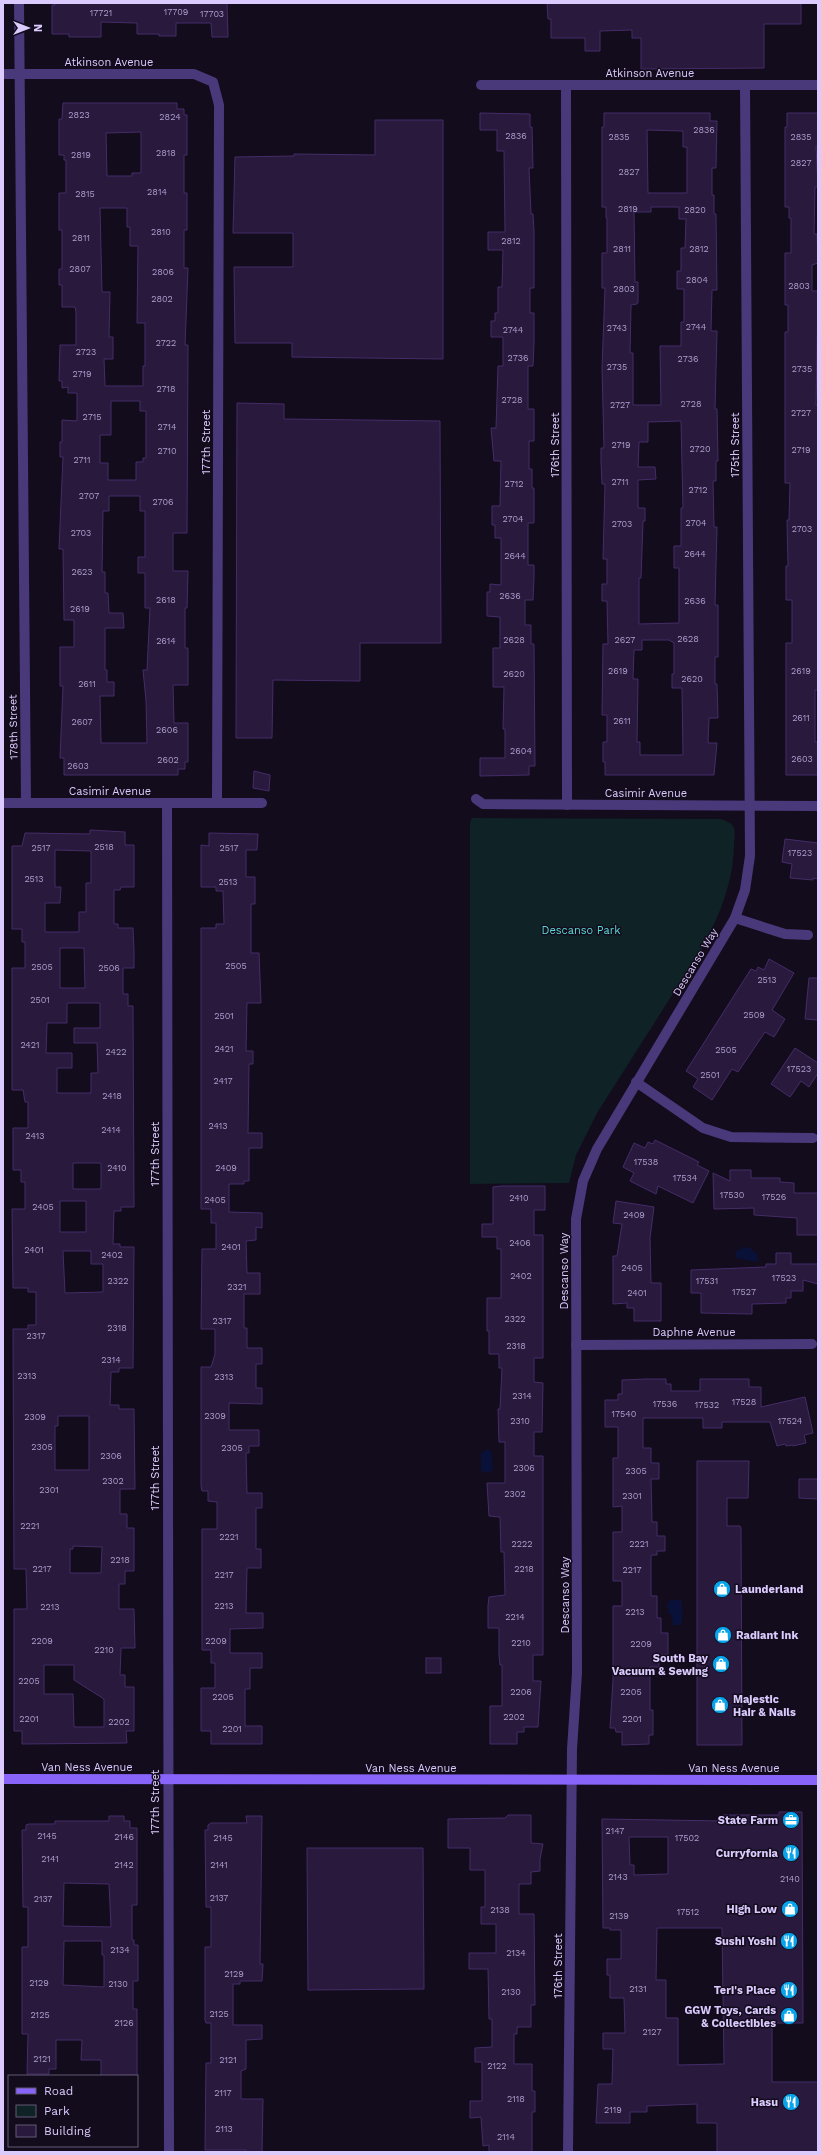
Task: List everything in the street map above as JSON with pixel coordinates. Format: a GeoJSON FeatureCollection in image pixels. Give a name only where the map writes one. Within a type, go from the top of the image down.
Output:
{"type":"FeatureCollection","features":[{"type":"Feature","properties":{"kind":"main road","name":"Van Ness Avenue"},"geometry":{"type":"LineString","coordinates":[[3,1779],[818,1780]]}},
{"type":"Feature","properties":{"kind":"street","name":"178th Street"},"geometry":{"type":"LineString","coordinates":[[19,3],[26,803]]}},
{"type":"Feature","properties":{"kind":"street","name":"Atkinson Avenue"},"geometry":{"type":"LineString","coordinates":[[3,74],[194,74],[213,82]]}},
{"type":"Feature","properties":{"kind":"street","name":"177th Street"},"geometry":{"type":"LineString","coordinates":[[213,82],[220,105],[217,803]]}},
{"type":"Feature","properties":{"kind":"street","name":"Atkinson Avenue"},"geometry":{"type":"LineString","coordinates":[[481,85],[818,85]]}},
{"type":"Feature","properties":{"kind":"street","name":"176th Street"},"geometry":{"type":"LineString","coordinates":[[566,85],[567,804]]}},
{"type":"Feature","properties":{"kind":"street","name":"175th Street"},"geometry":{"type":"LineString","coordinates":[[745,85],[750,805]]}},
{"type":"Feature","properties":{"kind":"street","name":"Casimir Avenue"},"geometry":{"type":"LineString","coordinates":[[476,799],[483,804],[818,806]]}},
{"type":"Feature","properties":{"kind":"street","name":"Casimir Avenue"},"geometry":{"type":"LineString","coordinates":[[3,803],[262,803]]}},
{"type":"Feature","properties":{"kind":"street","name":"177th Street"},"geometry":{"type":"LineString","coordinates":[[167,803],[167,1779],[169,2152]]}},
{"type":"Feature","properties":{"kind":"street","name":"Descanso Way"},"geometry":{"type":"LineString","coordinates":[[571,1780],[577,1673],[576,1219],[583,1181],[598,1149],[636,1082],[735,918],[745,890],[750,856],[750,805]]}},
{"type":"Feature","properties":{"kind":"street"},"geometry":{"type":"LineString","coordinates":[[735,918],[785,934],[808,935]]}},
{"type":"Feature","properties":{"kind":"street"},"geometry":{"type":"LineString","coordinates":[[636,1082],[702,1128],[731,1137],[813,1138]]}},
{"type":"Feature","properties":{"kind":"street","name":"Daphne Avenue"},"geometry":{"type":"LineString","coordinates":[[576,1345],[812,1344]]}},
{"type":"Feature","properties":{"kind":"street","name":"176th Street"},"geometry":{"type":"LineString","coordinates":[[568,2152],[571,1780]]}},
{"type":"Feature","properties":{"kind":"green space","name":"Descanso Park"},"geometry":{"type":"Polygon","coordinates":[[[472,818],[720,819],[729,822],[734,828],[735,833],[731,872],[720,911],[702,948],[597,1113],[576,1155],[569,1183],[470,1184],[470,823],[472,818]]]}},
{"type":"Feature","properties":{"kind":"shaded area"},"geometry":{"type":"Polygon","coordinates":[[[744,1247],[750,1248],[758,1255],[757,1262],[736,1258],[735,1252],[744,1247]]]}},
{"type":"Feature","properties":{"kind":"shaded area"},"geometry":{"type":"Polygon","coordinates":[[[488,1449],[492,1453],[493,1470],[488,1473],[481,1471],[481,1453],[488,1449]]]}},
{"type":"Feature","properties":{"kind":"shaded area"},"geometry":{"type":"Polygon","coordinates":[[[670,1600],[681,1600],[683,1613],[681,1625],[673,1625],[671,1614],[667,1612],[669,1610],[667,1606],[670,1600]]]}},
{"type":"Feature","properties":{"kind":"building"},"geometry":{"type":"Polygon","coordinates":[[[55,3],[227,3],[228,37],[212,37],[211,23],[176,23],[176,36],[137,34],[137,23],[101,22],[101,37],[69,37],[69,34],[52,34],[52,5],[55,5],[55,3]]]}},
{"type":"Feature","properties":{"kind":"building"},"geometry":{"type":"Polygon","coordinates":[[[547,3],[801,3],[801,24],[764,24],[764,68],[641,69],[641,38],[632,38],[632,30],[600,31],[600,51],[585,51],[585,38],[551,38],[551,19],[548,19],[547,3]]]}},
{"type":"Feature","properties":{"kind":"building"},"geometry":{"type":"Polygon","coordinates":[[[63,103],[177,103],[177,109],[184,109],[184,115],[187,115],[187,155],[184,155],[184,193],[187,193],[187,230],[184,230],[184,268],[188,268],[185,345],[188,345],[187,533],[173,533],[173,571],[188,571],[187,608],[185,608],[185,648],[188,648],[188,685],[173,685],[174,723],[188,723],[188,762],[185,762],[185,769],[178,769],[178,775],[64,775],[64,758],[60,758],[63,686],[60,686],[60,647],[74,647],[74,620],[64,620],[63,549],[59,549],[63,457],[60,457],[60,442],[62,442],[62,420],[77,421],[77,393],[68,393],[68,387],[62,388],[62,381],[59,381],[60,345],[76,345],[75,307],[62,307],[62,285],[59,285],[59,269],[62,269],[62,230],[59,230],[59,193],[66,193],[66,160],[64,160],[64,155],[59,155],[59,119],[62,119],[63,103]],[[141,132],[106,133],[107,176],[132,176],[132,173],[141,173],[141,132]],[[100,208],[102,292],[110,292],[109,337],[113,337],[113,359],[104,359],[105,386],[143,386],[143,366],[145,366],[145,323],[137,323],[138,246],[130,246],[130,227],[127,227],[127,208],[100,208]],[[111,401],[111,435],[100,435],[100,463],[108,463],[108,480],[136,480],[136,462],[143,462],[143,458],[146,458],[146,411],[140,411],[140,401],[111,401]],[[109,496],[109,511],[103,511],[102,572],[105,572],[105,593],[108,593],[109,613],[123,613],[124,628],[105,628],[105,670],[107,670],[107,682],[114,682],[114,696],[100,696],[101,743],[147,743],[146,700],[143,670],[147,670],[150,608],[145,608],[145,573],[138,573],[138,557],[145,557],[145,511],[140,511],[140,496],[109,496]]]}},
{"type":"Feature","properties":{"kind":"building"},"geometry":{"type":"Polygon","coordinates":[[[480,113],[530,114],[530,127],[532,127],[533,168],[529,168],[531,214],[533,214],[534,231],[534,288],[530,288],[530,313],[534,313],[534,343],[533,366],[528,366],[528,409],[534,409],[534,441],[529,441],[529,469],[532,469],[532,488],[534,488],[534,523],[528,523],[528,565],[534,565],[534,578],[533,600],[525,600],[525,625],[531,625],[531,644],[534,644],[535,766],[529,766],[529,775],[480,776],[480,758],[505,758],[505,729],[503,729],[504,687],[493,687],[493,648],[500,648],[500,617],[487,616],[487,592],[490,592],[490,584],[501,585],[501,538],[495,538],[495,525],[492,525],[492,506],[500,506],[501,461],[494,461],[491,428],[496,428],[498,366],[503,366],[503,337],[491,337],[491,321],[495,321],[495,313],[498,313],[498,287],[502,287],[503,250],[488,250],[488,232],[505,232],[504,151],[497,151],[497,130],[480,130],[480,113]]]}},
{"type":"Feature","properties":{"kind":"building"},"geometry":{"type":"Polygon","coordinates":[[[604,113],[710,113],[710,121],[717,121],[716,168],[712,168],[712,195],[714,195],[714,214],[716,214],[717,290],[712,290],[711,331],[717,331],[715,409],[717,409],[718,461],[716,461],[716,481],[713,481],[714,527],[717,527],[715,605],[718,605],[718,657],[715,657],[715,684],[717,684],[718,718],[709,718],[708,743],[717,743],[714,775],[605,775],[605,762],[603,762],[603,742],[607,742],[607,715],[602,715],[603,644],[608,644],[607,601],[602,601],[602,584],[607,584],[607,559],[603,559],[605,484],[602,484],[601,461],[601,448],[604,448],[602,368],[605,288],[602,288],[602,253],[607,253],[606,207],[602,207],[602,127],[604,127],[604,113]],[[647,130],[648,193],[687,193],[687,147],[683,147],[683,131],[647,130]],[[651,207],[651,212],[634,212],[635,282],[638,282],[638,302],[637,304],[631,305],[630,353],[633,353],[633,405],[661,405],[660,346],[681,346],[681,322],[684,322],[684,289],[677,289],[677,271],[681,271],[681,248],[685,248],[686,219],[679,219],[679,207],[651,207]],[[681,421],[648,422],[648,442],[639,442],[638,467],[655,467],[656,479],[638,480],[638,508],[645,508],[645,521],[643,521],[641,578],[639,578],[639,624],[679,623],[679,568],[674,568],[674,546],[681,546],[681,508],[683,508],[681,421]],[[642,640],[642,650],[634,650],[633,679],[638,679],[637,742],[640,742],[640,755],[683,755],[682,688],[672,688],[672,674],[674,674],[674,643],[669,640],[642,640]]]}},
{"type":"Feature","properties":{"kind":"building"},"geometry":{"type":"Polygon","coordinates":[[[787,113],[818,113],[818,146],[816,146],[818,187],[815,187],[814,234],[817,234],[818,263],[812,265],[812,291],[818,291],[816,405],[818,405],[818,690],[815,690],[815,742],[818,742],[818,775],[786,775],[786,643],[792,643],[792,600],[786,600],[786,566],[788,566],[787,520],[789,520],[790,483],[785,483],[785,332],[788,332],[788,305],[785,305],[785,253],[791,253],[791,218],[789,218],[789,207],[785,207],[785,127],[787,127],[787,113]]]}},
{"type":"Feature","properties":{"kind":"building"},"geometry":{"type":"Polygon","coordinates":[[[375,120],[443,120],[443,359],[292,357],[292,343],[235,343],[234,267],[293,267],[293,233],[233,233],[235,157],[294,156],[294,154],[375,155],[375,120]]]}},
{"type":"Feature","properties":{"kind":"building"},"geometry":{"type":"Polygon","coordinates":[[[237,403],[284,404],[284,419],[440,421],[441,643],[360,643],[360,681],[273,680],[272,738],[236,738],[237,403]]]}},
{"type":"Feature","properties":{"kind":"building"},"geometry":{"type":"Polygon","coordinates":[[[254,771],[270,775],[269,791],[253,788],[254,771]]]}},
{"type":"Feature","properties":{"kind":"building"},"geometry":{"type":"Polygon","coordinates":[[[90,830],[125,832],[125,845],[134,845],[134,887],[121,887],[120,890],[114,890],[114,924],[118,924],[118,928],[133,928],[134,968],[123,968],[123,994],[128,994],[128,1006],[133,1006],[134,1207],[121,1207],[121,1211],[114,1211],[113,1244],[120,1244],[120,1247],[134,1247],[133,1368],[119,1368],[119,1372],[111,1372],[110,1405],[119,1405],[119,1409],[134,1409],[135,1489],[120,1489],[120,1514],[127,1514],[127,1528],[134,1528],[134,1571],[125,1571],[125,1584],[119,1584],[119,1609],[134,1609],[135,1648],[121,1648],[120,1675],[125,1675],[125,1687],[134,1687],[134,1731],[126,1731],[127,1743],[22,1744],[22,1731],[14,1731],[14,1609],[27,1609],[26,1569],[14,1569],[13,1329],[28,1329],[28,1325],[36,1325],[36,1292],[28,1292],[28,1288],[13,1288],[12,1209],[25,1209],[25,1182],[21,1182],[21,1170],[13,1170],[13,1128],[28,1128],[28,1102],[25,1102],[23,1090],[12,1090],[12,968],[25,968],[25,942],[22,942],[22,929],[12,929],[12,846],[22,846],[25,833],[90,834],[90,830]],[[55,850],[55,887],[61,887],[60,903],[45,903],[45,932],[79,932],[79,912],[86,912],[86,883],[91,883],[91,851],[55,850]],[[60,948],[60,988],[85,988],[84,948],[60,948]],[[67,1003],[67,1023],[47,1023],[46,1053],[72,1053],[72,1068],[57,1068],[57,1093],[91,1093],[91,1073],[98,1073],[97,1043],[74,1043],[74,1028],[100,1028],[100,1003],[67,1003]],[[73,1163],[73,1189],[101,1189],[101,1163],[73,1163]],[[60,1201],[60,1232],[86,1232],[86,1201],[60,1201]],[[63,1251],[65,1293],[103,1292],[103,1264],[91,1264],[91,1251],[63,1251]],[[58,1416],[58,1426],[55,1426],[55,1470],[89,1470],[89,1416],[58,1416]],[[73,1546],[73,1549],[70,1549],[70,1573],[101,1573],[102,1547],[73,1546]],[[44,1665],[44,1694],[73,1694],[74,1727],[104,1727],[104,1699],[74,1680],[74,1665],[44,1665]]]}},
{"type":"Feature","properties":{"kind":"building"},"geometry":{"type":"Polygon","coordinates":[[[209,833],[258,834],[257,850],[246,850],[246,877],[255,877],[255,904],[251,904],[251,953],[259,953],[261,1003],[247,1003],[246,1051],[253,1051],[253,1064],[249,1064],[248,1133],[262,1133],[262,1148],[249,1148],[249,1181],[244,1181],[244,1184],[229,1184],[229,1212],[262,1213],[262,1228],[256,1227],[256,1240],[246,1241],[247,1273],[260,1273],[260,1294],[244,1294],[244,1328],[247,1328],[247,1348],[262,1348],[262,1364],[256,1364],[256,1388],[262,1388],[262,1404],[229,1403],[229,1430],[259,1430],[259,1446],[249,1446],[249,1453],[246,1453],[247,1493],[262,1493],[262,1508],[256,1508],[256,1549],[261,1549],[261,1568],[247,1568],[246,1613],[263,1613],[263,1628],[230,1629],[230,1653],[262,1653],[262,1668],[250,1668],[250,1689],[245,1689],[245,1726],[262,1726],[262,1744],[211,1744],[211,1731],[201,1731],[201,1688],[215,1688],[215,1663],[211,1663],[211,1650],[202,1650],[202,1529],[217,1529],[217,1502],[208,1501],[208,1491],[202,1491],[201,1486],[201,1367],[211,1367],[215,1354],[215,1329],[201,1329],[202,1249],[216,1249],[216,1223],[211,1223],[211,1209],[201,1209],[201,928],[216,928],[216,924],[224,924],[223,891],[216,891],[216,887],[201,887],[201,845],[209,846],[209,833]]]}},
{"type":"Feature","properties":{"kind":"building"},"geometry":{"type":"Polygon","coordinates":[[[785,839],[818,843],[818,879],[790,878],[792,864],[782,862],[785,839]]]}},
{"type":"Feature","properties":{"kind":"building"},"geometry":{"type":"Polygon","coordinates":[[[769,959],[794,973],[772,1010],[785,1019],[774,1037],[765,1032],[738,1072],[732,1069],[712,1100],[693,1087],[698,1079],[686,1071],[751,969],[756,971],[758,967],[764,970],[769,959]]]}},
{"type":"Feature","properties":{"kind":"building"},"geometry":{"type":"Polygon","coordinates":[[[809,978],[818,978],[818,1020],[805,1019],[809,978]]]}},
{"type":"Feature","properties":{"kind":"building"},"geometry":{"type":"Polygon","coordinates":[[[795,1048],[818,1063],[818,1073],[809,1087],[801,1081],[790,1097],[771,1084],[795,1048]]]}},
{"type":"Feature","properties":{"kind":"building"},"geometry":{"type":"Polygon","coordinates":[[[655,1140],[699,1162],[697,1165],[709,1171],[693,1203],[658,1186],[656,1194],[630,1181],[634,1173],[623,1167],[634,1143],[645,1148],[648,1142],[653,1144],[655,1140]]]}},
{"type":"Feature","properties":{"kind":"building"},"geometry":{"type":"Polygon","coordinates":[[[730,1170],[751,1170],[751,1178],[780,1178],[780,1182],[794,1183],[794,1193],[818,1193],[818,1235],[797,1235],[797,1218],[754,1215],[754,1208],[714,1209],[713,1173],[730,1181],[730,1170]]]}},
{"type":"Feature","properties":{"kind":"building"},"geometry":{"type":"Polygon","coordinates":[[[545,1186],[545,1210],[534,1210],[534,1235],[543,1235],[543,1358],[534,1358],[534,1382],[543,1383],[542,1432],[534,1432],[534,1456],[543,1456],[543,1655],[533,1655],[533,1681],[541,1681],[538,1727],[524,1727],[524,1732],[517,1732],[517,1744],[490,1744],[490,1706],[502,1706],[502,1665],[500,1665],[499,1655],[499,1628],[488,1628],[488,1606],[489,1597],[505,1595],[504,1552],[501,1552],[500,1517],[489,1516],[487,1483],[505,1483],[505,1442],[499,1442],[498,1409],[500,1409],[502,1368],[499,1368],[499,1354],[489,1354],[489,1331],[487,1331],[487,1298],[501,1298],[501,1249],[497,1249],[497,1237],[482,1237],[482,1224],[493,1224],[493,1187],[545,1186]]]}},
{"type":"Feature","properties":{"kind":"building"},"geometry":{"type":"Polygon","coordinates":[[[616,1201],[654,1207],[650,1238],[651,1283],[661,1283],[661,1321],[634,1321],[634,1308],[627,1308],[627,1303],[613,1304],[613,1256],[617,1256],[622,1224],[613,1223],[616,1201]]]}},
{"type":"Feature","properties":{"kind":"building"},"geometry":{"type":"Polygon","coordinates":[[[776,1253],[791,1253],[791,1264],[818,1264],[818,1284],[803,1280],[803,1291],[791,1291],[791,1298],[786,1298],[786,1303],[752,1304],[752,1314],[701,1313],[701,1293],[691,1293],[691,1270],[766,1267],[766,1264],[776,1264],[776,1253]]]}},
{"type":"Feature","properties":{"kind":"building"},"geometry":{"type":"Polygon","coordinates":[[[666,1379],[666,1384],[671,1384],[671,1391],[700,1391],[700,1379],[749,1379],[749,1387],[761,1387],[761,1407],[805,1397],[813,1433],[804,1435],[806,1443],[793,1446],[786,1446],[785,1444],[777,1446],[770,1422],[722,1422],[722,1428],[703,1428],[703,1418],[643,1418],[643,1448],[651,1448],[651,1463],[659,1463],[659,1479],[651,1479],[652,1522],[657,1522],[657,1536],[665,1536],[665,1551],[657,1551],[657,1555],[651,1555],[651,1596],[657,1596],[657,1618],[661,1618],[661,1633],[668,1633],[668,1655],[659,1655],[659,1667],[650,1667],[650,1710],[653,1710],[653,1735],[649,1735],[649,1744],[622,1745],[622,1732],[616,1732],[615,1728],[610,1728],[613,1680],[613,1606],[622,1606],[622,1581],[613,1581],[613,1532],[622,1532],[622,1506],[613,1507],[613,1458],[618,1458],[618,1427],[605,1427],[605,1400],[618,1400],[618,1394],[622,1394],[622,1380],[666,1379]]]}},
{"type":"Feature","properties":{"kind":"building"},"geometry":{"type":"Polygon","coordinates":[[[697,1461],[749,1461],[748,1498],[727,1498],[727,1526],[740,1526],[741,1528],[742,1745],[697,1745],[697,1461]]]}},
{"type":"Feature","properties":{"kind":"building"},"geometry":{"type":"Polygon","coordinates":[[[799,1479],[818,1479],[818,1499],[799,1498],[799,1479]]]}},
{"type":"Feature","properties":{"kind":"building"},"geometry":{"type":"Polygon","coordinates":[[[426,1658],[441,1658],[441,1673],[426,1673],[426,1658]]]}},
{"type":"Feature","properties":{"kind":"building"},"geometry":{"type":"Polygon","coordinates":[[[779,1812],[802,1812],[803,2023],[772,2023],[772,2082],[818,2082],[818,2152],[717,2152],[717,2123],[697,2123],[697,2104],[647,2106],[647,2112],[630,2112],[630,2123],[596,2123],[598,2084],[612,2084],[613,2049],[603,2049],[603,2033],[625,2033],[624,1998],[610,1998],[610,1975],[607,1975],[607,1959],[621,1959],[621,1930],[610,1930],[610,1928],[603,1928],[602,1819],[723,1821],[723,1815],[779,1815],[779,1812]],[[629,1837],[630,1865],[634,1865],[634,1875],[668,1874],[668,1837],[629,1837]],[[657,1928],[656,1980],[666,1980],[666,2018],[678,2018],[678,2065],[724,2064],[722,1928],[657,1928]]]}},
{"type":"Feature","properties":{"kind":"building"},"geometry":{"type":"Polygon","coordinates":[[[508,1815],[531,1815],[531,1843],[543,1844],[540,1859],[540,1871],[531,1872],[531,1884],[519,1884],[519,1914],[534,1914],[535,2005],[531,2005],[531,2027],[517,2027],[517,2034],[514,2034],[514,2064],[532,2064],[532,2091],[535,2091],[535,2112],[532,2112],[532,2152],[489,2152],[489,2145],[483,2146],[481,2117],[470,2118],[470,2101],[482,2101],[482,2062],[475,2062],[475,2048],[492,2047],[492,2019],[489,2019],[488,1969],[469,1969],[469,1953],[496,1953],[496,1924],[481,1924],[481,1907],[485,1907],[485,1870],[470,1870],[470,1848],[448,1848],[448,1819],[505,1818],[508,1815]]]}},
{"type":"Feature","properties":{"kind":"building"},"geometry":{"type":"Polygon","coordinates":[[[109,1816],[124,1816],[124,1821],[130,1821],[130,1828],[137,1828],[137,1905],[132,1905],[132,1940],[134,1940],[134,1945],[138,1945],[138,1981],[133,1981],[133,2009],[137,2009],[137,2075],[101,2075],[101,2060],[81,2060],[82,2040],[56,2040],[56,2069],[49,2069],[49,2074],[27,2074],[28,2034],[22,2034],[22,1947],[28,1947],[28,1907],[23,1907],[22,1830],[26,1830],[26,1825],[29,1824],[55,1824],[55,1821],[109,1821],[109,1816]],[[64,1883],[63,1926],[111,1927],[109,1884],[64,1883]],[[64,1941],[63,1985],[104,1987],[104,1955],[102,1955],[102,1941],[64,1941]]]}},
{"type":"Feature","properties":{"kind":"building"},"geometry":{"type":"Polygon","coordinates":[[[246,1816],[262,1816],[260,1964],[263,1964],[262,1981],[240,1981],[240,1984],[233,1984],[233,2025],[262,2025],[262,2039],[246,2040],[246,2069],[241,2071],[241,2099],[263,2099],[262,2152],[246,2152],[246,2150],[205,2150],[206,2063],[211,2063],[211,2023],[206,2023],[205,2020],[205,1947],[211,1947],[211,1907],[206,1907],[205,1830],[208,1830],[208,1825],[211,1823],[247,1823],[246,1816]]]}},
{"type":"Feature","properties":{"kind":"building"},"geometry":{"type":"Polygon","coordinates":[[[307,1848],[423,1848],[424,1989],[308,1990],[307,1848]]]}},
{"type":"Feature","properties":{"kind":"place","name":"Launderland"},"geometry":{"type":"Point","coordinates":[722,1589]}},
{"type":"Feature","properties":{"kind":"place","name":"Radiant Ink"},"geometry":{"type":"Point","coordinates":[723,1635]}},
{"type":"Feature","properties":{"kind":"place","name":"South Bay Vacuum & Sewing"},"geometry":{"type":"Point","coordinates":[721,1664]}},
{"type":"Feature","properties":{"kind":"place","name":"Majestic Hair & Nails"},"geometry":{"type":"Point","coordinates":[720,1705]}},
{"type":"Feature","properties":{"kind":"place","name":"State Farm"},"geometry":{"type":"Point","coordinates":[791,1820]}},
{"type":"Feature","properties":{"kind":"place","name":"Curryfornia"},"geometry":{"type":"Point","coordinates":[791,1853]}},
{"type":"Feature","properties":{"kind":"place","name":"High Low"},"geometry":{"type":"Point","coordinates":[790,1909]}},
{"type":"Feature","properties":{"kind":"place","name":"Sushi Yoshi"},"geometry":{"type":"Point","coordinates":[789,1941]}},
{"type":"Feature","properties":{"kind":"place","name":"Teri's Place"},"geometry":{"type":"Point","coordinates":[789,1990]}},
{"type":"Feature","properties":{"kind":"place","name":"GGW Toys, Cards & Collectibles"},"geometry":{"type":"Point","coordinates":[789,2016]}},
{"type":"Feature","properties":{"kind":"place","name":"Hasu"},"geometry":{"type":"Point","coordinates":[791,2102]}}]}
